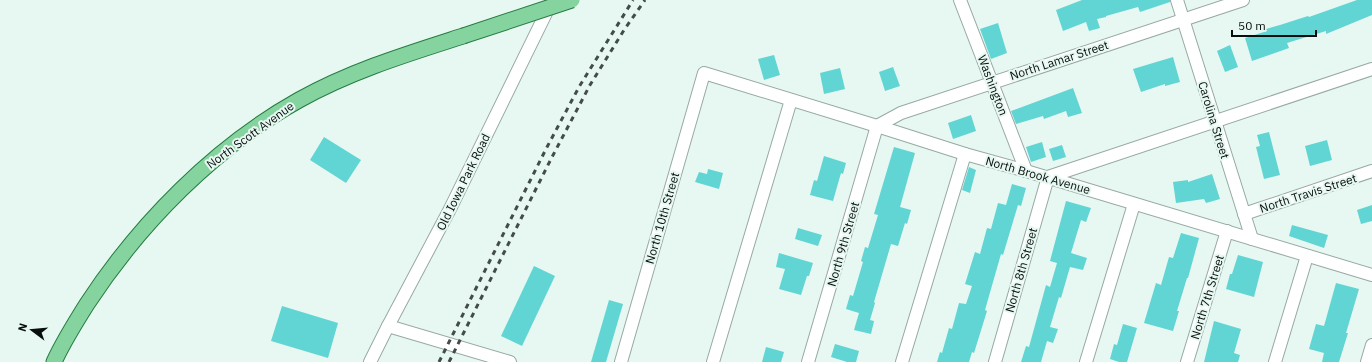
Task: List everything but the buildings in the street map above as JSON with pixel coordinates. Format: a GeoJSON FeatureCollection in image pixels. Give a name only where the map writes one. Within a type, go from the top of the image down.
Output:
{"type":"FeatureCollection","features":[{"type":"Feature","properties":{"kind":"main road","name":"North Scott Avenue"},"geometry":{"type":"LineString","coordinates":[[54,362],[67,336],[97,289],[137,237],[188,182],[220,155],[265,121],[299,100],[350,75],[390,60],[572,0]]}},
{"type":"Feature","properties":{"kind":"street","name":"Old Iowa Park Road"},"geometry":{"type":"LineString","coordinates":[[370,362],[450,209],[553,0]]}},
{"type":"Feature","properties":{"kind":"street","name":"Washington"},"geometry":{"type":"LineString","coordinates":[[960,0],[1026,170]]}},
{"type":"Feature","properties":{"kind":"street","name":"Carolina Street"},"geometry":{"type":"LineString","coordinates":[[1177,0],[1252,239]]}},
{"type":"Feature","properties":{"kind":"street","name":"North Lamar Street"},"geometry":{"type":"LineString","coordinates":[[877,126],[902,112],[1243,0]]}},
{"type":"Feature","properties":{"kind":"street"},"geometry":{"type":"LineString","coordinates":[[1048,177],[1372,69]]}},
{"type":"Feature","properties":{"kind":"street","name":"North Brook Avenue"},"geometry":{"type":"LineString","coordinates":[[704,74],[965,154],[1026,170],[1372,275]]}},
{"type":"Feature","properties":{"kind":"street","name":"North 10th Street"},"geometry":{"type":"LineString","coordinates":[[621,362],[704,74]]}},
{"type":"Feature","properties":{"kind":"street"},"geometry":{"type":"LineString","coordinates":[[712,362],[791,100]]}},
{"type":"Feature","properties":{"kind":"street","name":"North 9th Street"},"geometry":{"type":"LineString","coordinates":[[808,362],[877,126]]}},
{"type":"Feature","properties":{"kind":"street"},"geometry":{"type":"LineString","coordinates":[[902,362],[965,154]]}},
{"type":"Feature","properties":{"kind":"street","name":"North Travis Street"},"geometry":{"type":"LineString","coordinates":[[1244,214],[1372,171]]}},
{"type":"Feature","properties":{"kind":"street","name":"North 8th Street"},"geometry":{"type":"LineString","coordinates":[[995,362],[1048,177]]}},
{"type":"Feature","properties":{"kind":"street"},"geometry":{"type":"LineString","coordinates":[[1086,362],[1134,204]]}},
{"type":"Feature","properties":{"kind":"street","name":"North 7th Street"},"geometry":{"type":"LineString","coordinates":[[1187,362],[1227,231]]}},
{"type":"Feature","properties":{"kind":"street"},"geometry":{"type":"LineString","coordinates":[[1275,362],[1307,256]]}},
{"type":"Feature","properties":{"kind":"street"},"geometry":{"type":"LineString","coordinates":[[388,326],[510,362]]}},
{"type":"Feature","properties":{"kind":"street"},"geometry":{"type":"LineString","coordinates":[[1367,362],[1372,345]]}},
{"type":"Feature","properties":{"kind":"railway"},"geometry":{"type":"LineString","coordinates":[[439,362],[546,149],[579,87],[633,0]]}},
{"type":"Feature","properties":{"kind":"railway"},"geometry":{"type":"LineString","coordinates":[[449,362],[590,85],[624,30],[645,0]]}}]}
